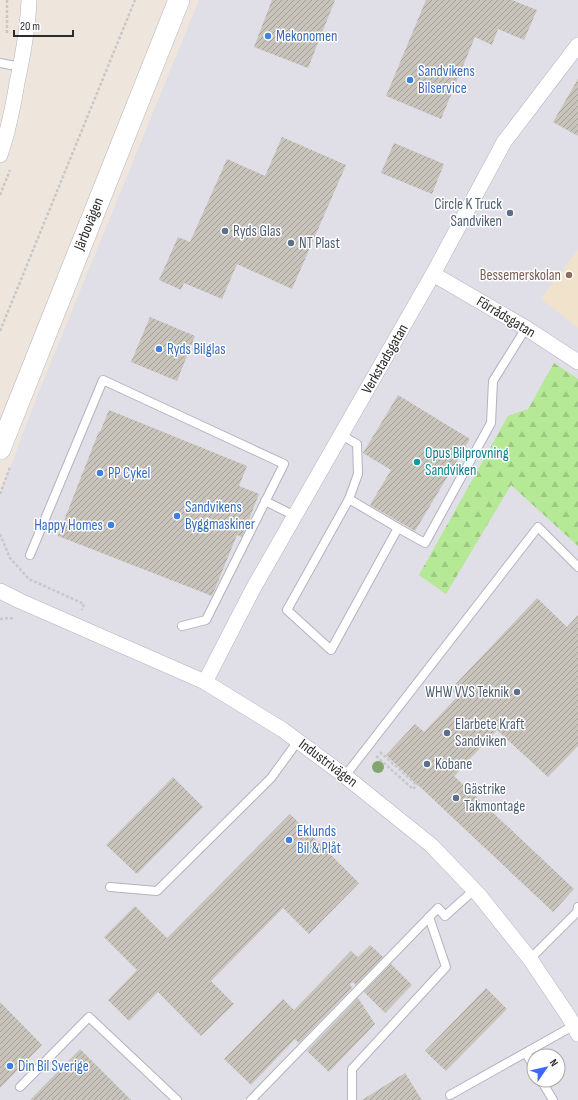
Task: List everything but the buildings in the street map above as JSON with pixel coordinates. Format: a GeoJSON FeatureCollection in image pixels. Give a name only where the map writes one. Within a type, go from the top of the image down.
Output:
{"type":"FeatureCollection","features":[{"type":"Feature","properties":{"kind":"main road","name":"Järbovägen"},"geometry":{"type":"LineString","coordinates":[[0,449],[179,0]]}},
{"type":"Feature","properties":{"kind":"street"},"geometry":{"type":"LineString","coordinates":[[0,155],[12,113],[28,19],[29,0]]}},
{"type":"Feature","properties":{"kind":"street","name":"Verkstadsgatan"},"geometry":{"type":"LineString","coordinates":[[205,682],[254,587],[433,274],[504,142],[578,45]]}},
{"type":"Feature","properties":{"kind":"street","name":"Förrådsgatan"},"geometry":{"type":"LineString","coordinates":[[433,274],[526,328],[578,362]]}},
{"type":"Feature","properties":{"kind":"street","name":"Industrivägen"},"geometry":{"type":"LineString","coordinates":[[0,591],[205,682],[283,730],[345,776],[431,845],[474,890],[530,959],[576,1030]]}},
{"type":"Feature","properties":{"kind":"lane"},"geometry":{"type":"LineString","coordinates":[[0,63],[20,67]]}},
{"type":"Feature","properties":{"kind":"lane"},"geometry":{"type":"LineString","coordinates":[[349,499],[425,543],[491,423],[493,381],[526,328]]}},
{"type":"Feature","properties":{"kind":"lane"},"geometry":{"type":"LineString","coordinates":[[30,554],[103,380],[284,464],[206,620],[182,626]]}},
{"type":"Feature","properties":{"kind":"lane"},"geometry":{"type":"LineString","coordinates":[[341,435],[357,444],[358,474],[349,499],[287,610],[331,650],[398,528]]}},
{"type":"Feature","properties":{"kind":"lane"},"geometry":{"type":"LineString","coordinates":[[265,501],[295,516]]}},
{"type":"Feature","properties":{"kind":"lane"},"geometry":{"type":"LineString","coordinates":[[345,776],[538,528],[578,567]]}},
{"type":"Feature","properties":{"kind":"lane"},"geometry":{"type":"LineString","coordinates":[[110,887],[157,891],[272,778],[298,741]]}},
{"type":"Feature","properties":{"kind":"lane"},"geometry":{"type":"LineString","coordinates":[[251,1100],[428,917],[438,908],[446,916],[474,890]]}},
{"type":"Feature","properties":{"kind":"lane"},"geometry":{"type":"LineString","coordinates":[[530,959],[577,912],[578,907]]}},
{"type":"Feature","properties":{"kind":"lane"},"geometry":{"type":"LineString","coordinates":[[352,1100],[352,1069],[446,967],[428,917]]}},
{"type":"Feature","properties":{"kind":"lane"},"geometry":{"type":"LineString","coordinates":[[20,1087],[89,1017],[177,1100]]}},
{"type":"Feature","properties":{"kind":"lane"},"geometry":{"type":"LineString","coordinates":[[535,1048],[576,1030]]}},
{"type":"Feature","properties":{"kind":"lane"},"geometry":{"type":"LineString","coordinates":[[450,1095],[526,1052]]}},
{"type":"Feature","properties":{"kind":"lane"},"geometry":{"type":"LineString","coordinates":[[546,1088],[553,1100]]}},
{"type":"Feature","properties":{"kind":"path"},"geometry":{"type":"LineString","coordinates":[[0,331],[135,0]]}},
{"type":"Feature","properties":{"kind":"path"},"geometry":{"type":"LineString","coordinates":[[0,534],[10,558],[29,579],[84,604],[75,625]]}},
{"type":"Feature","properties":{"kind":"path"},"geometry":{"type":"LineString","coordinates":[[366,748],[413,790],[417,785],[386,758]]}},
{"type":"Feature","properties":{"kind":"shaded area"},"geometry":{"type":"Polygon","coordinates":[[[199,0],[578,0],[578,1100],[0,1100],[0,494],[40,389],[199,0]]]}},
{"type":"Feature","properties":{"kind":"shaded area","name":"Bessemerskolan"},"geometry":{"type":"Polygon","coordinates":[[[578,250],[578,328],[541,299],[578,250]]]}},
{"type":"Feature","properties":{"kind":"green space"},"geometry":{"type":"Polygon","coordinates":[[[554,363],[578,379],[578,546],[511,485],[446,594],[419,575],[508,416],[528,409],[554,363]]]}},
{"type":"Feature","properties":{"kind":"place","name":"Mekonomen"},"geometry":{"type":"Point","coordinates":[268,36]}},
{"type":"Feature","properties":{"kind":"place","name":"Sandvikens Bilservice"},"geometry":{"type":"Point","coordinates":[410,80]}},
{"type":"Feature","properties":{"kind":"place","name":"Circle K Truck Sandviken"},"geometry":{"type":"Point","coordinates":[510,213]}},
{"type":"Feature","properties":{"kind":"place","name":"Ryds Glas"},"geometry":{"type":"Point","coordinates":[225,231]}},
{"type":"Feature","properties":{"kind":"place","name":"NT Plast"},"geometry":{"type":"Point","coordinates":[291,243]}},
{"type":"Feature","properties":{"kind":"place","name":"Bessemerskolan"},"geometry":{"type":"Point","coordinates":[569,275]}},
{"type":"Feature","properties":{"kind":"place","name":"Ryds Bilglas"},"geometry":{"type":"Point","coordinates":[159,349]}},
{"type":"Feature","properties":{"kind":"place","name":"Opus Bilprovning Sandviken"},"geometry":{"type":"Point","coordinates":[417,462]}},
{"type":"Feature","properties":{"kind":"place","name":"PP Cykel"},"geometry":{"type":"Point","coordinates":[100,473]}},
{"type":"Feature","properties":{"kind":"place","name":"Sandvikens Byggmaskiner"},"geometry":{"type":"Point","coordinates":[177,516]}},
{"type":"Feature","properties":{"kind":"place","name":"Happy Homes"},"geometry":{"type":"Point","coordinates":[111,525]}},
{"type":"Feature","properties":{"kind":"place","name":"WHW VVS Teknik"},"geometry":{"type":"Point","coordinates":[517,692]}},
{"type":"Feature","properties":{"kind":"place","name":"Elarbete Kraft Sandviken"},"geometry":{"type":"Point","coordinates":[447,733]}},
{"type":"Feature","properties":{"kind":"place","name":"Kobane"},"geometry":{"type":"Point","coordinates":[427,764]}},
{"type":"Feature","properties":{"kind":"place","name":"Gästrike Takmontage"},"geometry":{"type":"Point","coordinates":[456,798]}},
{"type":"Feature","properties":{"kind":"place","name":"Eklunds Bil & Plåt"},"geometry":{"type":"Point","coordinates":[289,840]}},
{"type":"Feature","properties":{"kind":"place","name":"Din Bil Sverige"},"geometry":{"type":"Point","coordinates":[10,1066]}}]}
